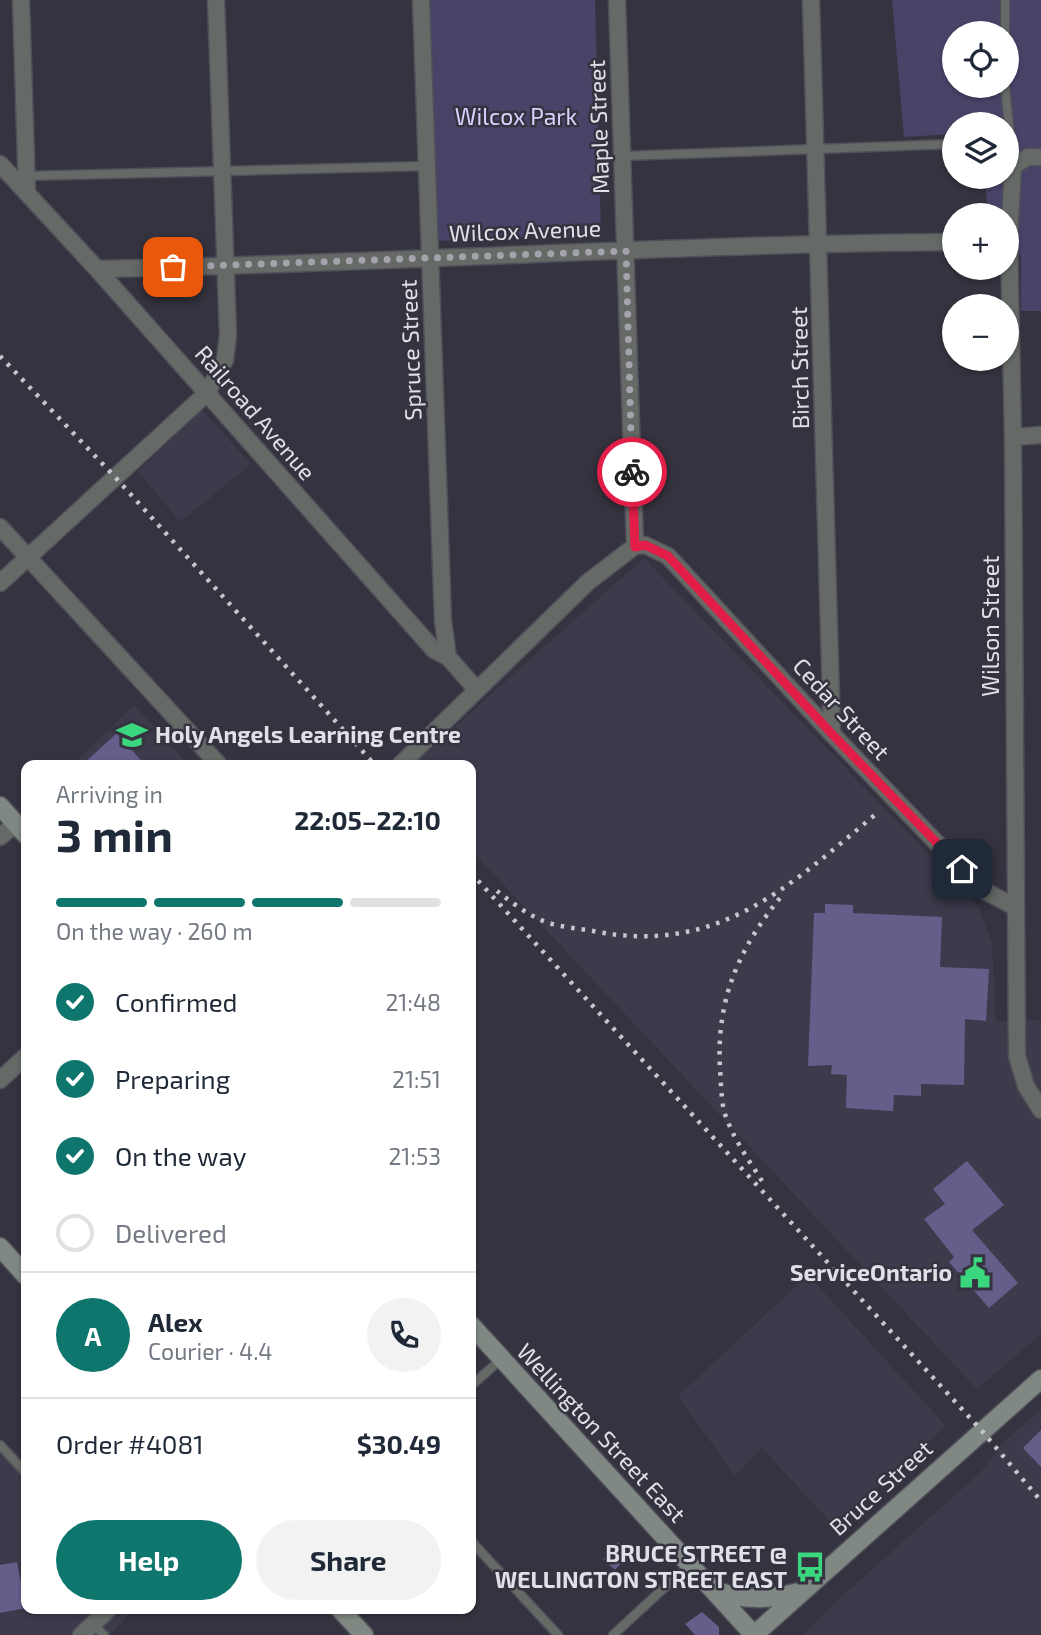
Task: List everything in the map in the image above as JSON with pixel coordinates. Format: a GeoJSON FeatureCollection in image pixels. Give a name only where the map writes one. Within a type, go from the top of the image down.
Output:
{"type":"FeatureCollection","features":[{"type":"Feature","properties":{"kind":"main road"},"geometry":{"type":"LineString","coordinates":[[0,806],[21,829]]}},
{"type":"Feature","properties":{"kind":"main road"},"geometry":{"type":"LineString","coordinates":[[0,1247],[21,1270]]}},
{"type":"Feature","properties":{"kind":"main road","name":"Wellington Street East"},"geometry":{"type":"LineString","coordinates":[[476,1331],[754,1635]]}},
{"type":"Feature","properties":{"kind":"main road","name":"Bruce Street"},"geometry":{"type":"LineString","coordinates":[[754,1635],[1041,1379]]}},
{"type":"Feature","properties":{"kind":"main road"},"geometry":{"type":"LineString","coordinates":[[712,1589],[731,1596],[752,1599],[777,1598],[803,1591]]}},
{"type":"Feature","properties":{"kind":"main road"},"geometry":{"type":"LineString","coordinates":[[345,1614],[364,1635]]}},
{"type":"Feature","properties":{"kind":"street"},"geometry":{"type":"LineString","coordinates":[[20,0],[27,194]]}},
{"type":"Feature","properties":{"kind":"street"},"geometry":{"type":"LineString","coordinates":[[0,583],[207,393],[225,360],[228,335],[216,0]]}},
{"type":"Feature","properties":{"kind":"street","name":"Spruce Street"},"geometry":{"type":"LineString","coordinates":[[421,0],[443,621],[448,657]]}},
{"type":"Feature","properties":{"kind":"street","name":"Maple Street"},"geometry":{"type":"LineString","coordinates":[[617,0],[635,547]]}},
{"type":"Feature","properties":{"kind":"street","name":"Birch Street"},"geometry":{"type":"LineString","coordinates":[[811,0],[832,734]]}},
{"type":"Feature","properties":{"kind":"street"},"geometry":{"type":"LineString","coordinates":[[1019,162],[1028,157],[1041,157]]}},
{"type":"Feature","properties":{"kind":"street","name":"Railroad Avenue"},"geometry":{"type":"LineString","coordinates":[[4,169],[97,269],[433,650],[448,657],[476,689]]}},
{"type":"Feature","properties":{"kind":"street","name":"Wilcox Avenue"},"geometry":{"type":"LineString","coordinates":[[97,269],[224,267],[820,243],[942,242]]}},
{"type":"Feature","properties":{"kind":"street","name":"Wilson Street"},"geometry":{"type":"LineString","coordinates":[[1008,280],[1013,437],[1017,1056],[1026,1086],[1041,1110]]}},
{"type":"Feature","properties":{"kind":"street"},"geometry":{"type":"LineString","coordinates":[[1013,437],[1041,435]]}},
{"type":"Feature","properties":{"kind":"street"},"geometry":{"type":"LineString","coordinates":[[0,527],[214,760]]}},
{"type":"Feature","properties":{"kind":"street","name":"Cedar Street"},"geometry":{"type":"LineString","coordinates":[[635,547],[645,545],[668,556],[832,734],[981,889],[1015,906]]}},
{"type":"Feature","properties":{"kind":"street"},"geometry":{"type":"LineString","coordinates":[[405,760],[588,582],[635,547]]}},
{"type":"Feature","properties":{"kind":"street"},"geometry":{"type":"LineString","coordinates":[[0,837],[21,829]]}},
{"type":"Feature","properties":{"kind":"street"},"geometry":{"type":"LineString","coordinates":[[0,1080],[21,1061]]}},
{"type":"Feature","properties":{"kind":"street"},"geometry":{"type":"LineString","coordinates":[[93,1631],[106,1614]]}},
{"type":"Feature","properties":{"kind":"lane"},"geometry":{"type":"LineString","coordinates":[[1005,0],[1005,21]]}},
{"type":"Feature","properties":{"kind":"lane"},"geometry":{"type":"LineString","coordinates":[[622,156],[942,145]]}},
{"type":"Feature","properties":{"kind":"lane"},"geometry":{"type":"LineString","coordinates":[[4,169],[26,176],[427,166]]}},
{"type":"Feature","properties":{"kind":"lane"},"geometry":{"type":"LineString","coordinates":[[476,1382],[500,1360]]}},
{"type":"Feature","properties":{"kind":"lane"},"geometry":{"type":"LineString","coordinates":[[0,1445],[21,1468]]}},
{"type":"Feature","properties":{"kind":"lane"},"geometry":{"type":"LineString","coordinates":[[476,1546],[558,1635]]}},
{"type":"Feature","properties":{"kind":"lane"},"geometry":{"type":"LineString","coordinates":[[613,1635],[689,1565]]}},
{"type":"Feature","properties":{"kind":"shaded area"},"geometry":{"type":"Polygon","coordinates":[[[202,410],[251,464],[180,522],[138,471],[202,410]]]}},
{"type":"Feature","properties":{"kind":"shaded area"},"geometry":{"type":"Polygon","coordinates":[[[644,558],[979,907],[992,944],[996,1022],[1041,1020],[1041,1334],[977,1389],[476,855],[476,760],[418,760],[644,558]]]}},
{"type":"Feature","properties":{"kind":"shaded area","name":"Holy Angels Learning Centre"},"geometry":{"type":"Polygon","coordinates":[[[134,705],[184,760],[78,760],[134,705]]]}},
{"type":"Feature","properties":{"kind":"shaded area"},"geometry":{"type":"Polygon","coordinates":[[[808,1275],[946,1426],[835,1527],[762,1448],[735,1476],[678,1396],[808,1275]]]}},
{"type":"Feature","properties":{"kind":"shaded area"},"geometry":{"type":"Polygon","coordinates":[[[1041,1409],[1041,1635],[803,1635],[841,1597],[981,1472],[1003,1443],[1041,1409]]]}},
{"type":"Feature","properties":{"kind":"shaded area"},"geometry":{"type":"Polygon","coordinates":[[[0,1441],[21,1464],[21,1614],[129,1614],[110,1635],[0,1635],[0,1441]]]}},
{"type":"Feature","properties":{"kind":"green space","name":"Wilcox Park"},"geometry":{"type":"Polygon","coordinates":[[[430,0],[595,0],[601,234],[437,241],[430,0]]]}},
{"type":"Feature","properties":{"kind":"green space"},"geometry":{"type":"Polygon","coordinates":[[[892,0],[1041,0],[1041,311],[1021,311],[1019,203],[987,203],[986,189],[1019,189],[1019,112],[942,112],[942,135],[904,137],[892,0]]]}},
{"type":"Feature","properties":{"kind":"building"},"geometry":{"type":"Polygon","coordinates":[[[117,733],[141,760],[87,760],[117,733]]]}},
{"type":"Feature","properties":{"kind":"building"},"geometry":{"type":"Polygon","coordinates":[[[825,904],[853,905],[853,913],[942,917],[940,967],[989,969],[986,1021],[965,1019],[964,1085],[921,1084],[921,1096],[894,1095],[893,1111],[846,1108],[847,1075],[831,1074],[832,1065],[808,1066],[814,913],[825,913],[825,904]]]}},
{"type":"Feature","properties":{"kind":"building"},"geometry":{"type":"Polygon","coordinates":[[[967,1161],[1004,1205],[972,1230],[1018,1283],[989,1308],[949,1262],[954,1257],[924,1219],[945,1204],[933,1189],[967,1161]]]}},
{"type":"Feature","properties":{"kind":"building"},"geometry":{"type":"Polygon","coordinates":[[[1041,1430],[1041,1467],[1023,1448],[1041,1430]]]}},
{"type":"Feature","properties":{"kind":"building"},"geometry":{"type":"Polygon","coordinates":[[[618,1542],[630,1553],[615,1570],[603,1559],[618,1542]]]}},
{"type":"Feature","properties":{"kind":"building"},"geometry":{"type":"Polygon","coordinates":[[[17,1562],[21,1582],[21,1609],[0,1613],[0,1565],[17,1562]]]}},
{"type":"Feature","properties":{"kind":"building"},"geometry":{"type":"Polygon","coordinates":[[[702,1612],[719,1627],[719,1635],[695,1635],[685,1624],[702,1612]]]}},
{"type":"Feature","properties":{"kind":"railway"},"geometry":{"type":"LineString","coordinates":[[0,356],[115,477],[370,760]]}},
{"type":"Feature","properties":{"kind":"railway"},"geometry":{"type":"LineString","coordinates":[[497,891],[529,914],[553,924],[637,936],[678,934],[714,924],[781,890],[876,814]]}},
{"type":"Feature","properties":{"kind":"railway"},"geometry":{"type":"LineString","coordinates":[[476,878],[982,1431],[1041,1501]]}},
{"type":"Feature","properties":{"kind":"railway"},"geometry":{"type":"LineString","coordinates":[[762,1181],[727,1121],[722,1100],[720,1043],[722,1019],[734,974],[755,933],[784,893]]}},
{"type":"Feature","properties":{"kind":"way so far"},"geometry":{"type":"LineString","coordinates":[[173,267],[626,251],[632,472]]}},
{"type":"Feature","properties":{"kind":"place","name":"Holy Angels Learning Centre"},"geometry":{"type":"Point","coordinates":[132,735]}},
{"type":"Feature","properties":{"kind":"place","name":"ServiceOntario"},"geometry":{"type":"Point","coordinates":[975,1273]}},
{"type":"Feature","properties":{"kind":"place","name":"BRUCE STREET @ WELLINGTON STREET EAST"},"geometry":{"type":"Point","coordinates":[810,1567]}},
{"type":"Feature","properties":{"kind":"route"},"geometry":{"type":"LineString","coordinates":[[632,472],[635,547],[645,545],[668,556],[832,734],[962,869]]}}]}
